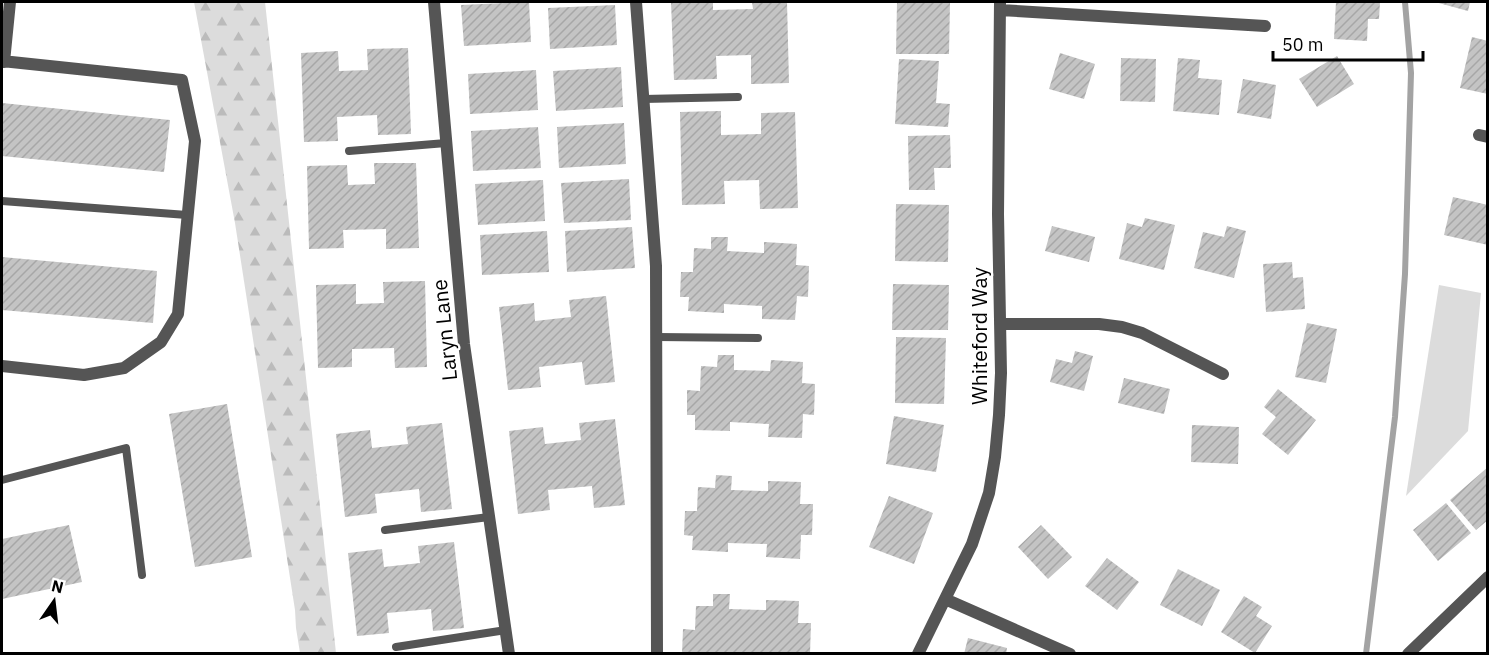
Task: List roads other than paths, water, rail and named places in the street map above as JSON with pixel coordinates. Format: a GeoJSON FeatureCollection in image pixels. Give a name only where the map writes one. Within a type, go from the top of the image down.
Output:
{"type":"FeatureCollection","features":[{"type":"Feature","properties":{"kind":"street"},"geometry":{"type":"LineString","coordinates":[[2,366],[84,375],[124,368],[161,342],[178,314],[195,141],[182,80],[3,62],[10,2]]}},
{"type":"Feature","properties":{"kind":"street","name":"Laryn Lane"},"geometry":{"type":"LineString","coordinates":[[434,2],[464,344],[509,654]]}},
{"type":"Feature","properties":{"kind":"street"},"geometry":{"type":"LineString","coordinates":[[636,2],[656,266],[657,654]]}},
{"type":"Feature","properties":{"kind":"street"},"geometry":{"type":"LineString","coordinates":[[1000,6],[1265,26]]}},
{"type":"Feature","properties":{"kind":"street","name":"Whiteford Way"},"geometry":{"type":"LineString","coordinates":[[918,654],[972,544],[989,493],[995,457],[1001,373],[998,214],[1000,6]]}},
{"type":"Feature","properties":{"kind":"street"},"geometry":{"type":"LineString","coordinates":[[1000,324],[1099,324],[1122,327],[1142,333],[1223,374]]}},
{"type":"Feature","properties":{"kind":"street"},"geometry":{"type":"LineString","coordinates":[[1408,654],[1488,577]]}},
{"type":"Feature","properties":{"kind":"street"},"geometry":{"type":"LineString","coordinates":[[945,599],[1070,654]]}},
{"type":"Feature","properties":{"kind":"lane"},"geometry":{"type":"LineString","coordinates":[[643,99],[738,97]]}},
{"type":"Feature","properties":{"kind":"lane"},"geometry":{"type":"LineString","coordinates":[[350,151],[446,143]]}},
{"type":"Feature","properties":{"kind":"lane"},"geometry":{"type":"LineString","coordinates":[[2,201],[187,215]]}},
{"type":"Feature","properties":{"kind":"lane"},"geometry":{"type":"LineString","coordinates":[[657,337],[758,338]]}},
{"type":"Feature","properties":{"kind":"lane"},"geometry":{"type":"LineString","coordinates":[[2,480],[126,448],[142,575]]}},
{"type":"Feature","properties":{"kind":"lane"},"geometry":{"type":"LineString","coordinates":[[385,530],[489,517]]}},
{"type":"Feature","properties":{"kind":"lane"},"geometry":{"type":"LineString","coordinates":[[396,646],[506,630]]}},
{"type":"Feature","properties":{"kind":"waterway"},"geometry":{"type":"LineString","coordinates":[[1366,654],[1395,417],[1405,274],[1411,73],[1405,2]]}}]}
